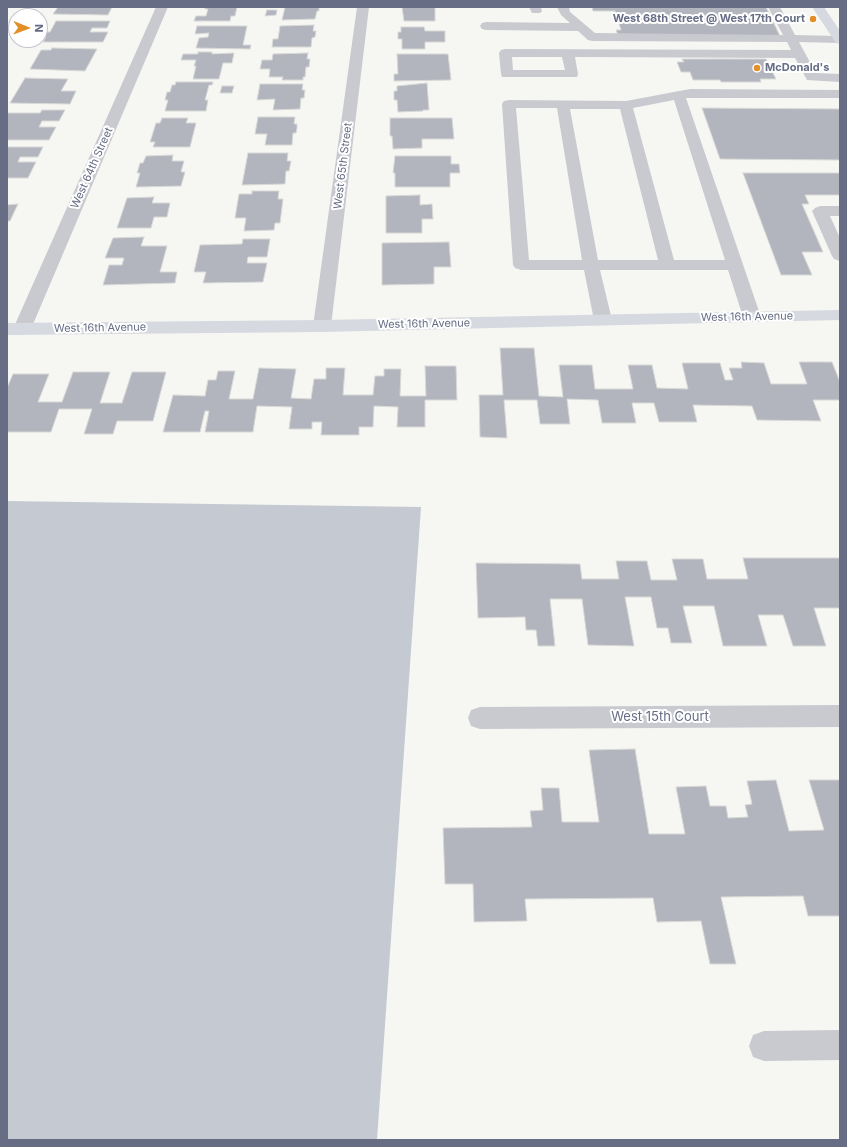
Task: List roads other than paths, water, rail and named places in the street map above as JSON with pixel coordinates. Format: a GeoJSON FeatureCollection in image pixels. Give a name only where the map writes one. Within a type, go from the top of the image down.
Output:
{"type":"FeatureCollection","features":[{"type":"Feature","properties":{"kind":"main road"},"geometry":{"type":"LineString","coordinates":[[818,7],[840,39]]}},
{"type":"Feature","properties":{"kind":"main road","name":"West 16th Avenue"},"geometry":{"type":"LineString","coordinates":[[14,329],[322,326],[840,315]]}},
{"type":"Feature","properties":{"kind":"street","name":"West 64th Street"},"geometry":{"type":"LineString","coordinates":[[14,329],[162,7]]}},
{"type":"Feature","properties":{"kind":"street","name":"West 65th Street"},"geometry":{"type":"LineString","coordinates":[[322,326],[363,7]]}},
{"type":"Feature","properties":{"kind":"street"},"geometry":{"type":"LineString","coordinates":[[563,7],[565,13],[592,37],[840,39]]}},
{"type":"Feature","properties":{"kind":"street"},"geometry":{"type":"LineString","coordinates":[[774,7],[812,78],[840,78]]}},
{"type":"Feature","properties":{"kind":"street"},"geometry":{"type":"LineString","coordinates":[[486,26],[579,27]]}},
{"type":"Feature","properties":{"kind":"street"},"geometry":{"type":"LineString","coordinates":[[568,53],[572,74],[507,74],[504,53],[568,53],[799,54]]}},
{"type":"Feature","properties":{"kind":"street"},"geometry":{"type":"LineString","coordinates":[[733,265],[521,265],[509,104],[626,105],[690,93],[840,94]]}},
{"type":"Feature","properties":{"kind":"street"},"geometry":{"type":"LineString","coordinates":[[679,95],[733,265],[752,317]]}},
{"type":"Feature","properties":{"kind":"street"},"geometry":{"type":"LineString","coordinates":[[563,105],[602,320]]}},
{"type":"Feature","properties":{"kind":"street"},"geometry":{"type":"LineString","coordinates":[[626,105],[667,265]]}},
{"type":"Feature","properties":{"kind":"street"},"geometry":{"type":"LineString","coordinates":[[840,211],[820,211],[840,256]]}},
{"type":"Feature","properties":{"kind":"street","name":"West 15th Court"},"geometry":{"type":"LineString","coordinates":[[480,718],[840,716]]}},
{"type":"Feature","properties":{"kind":"street"},"geometry":{"type":"LineString","coordinates":[[764,1046],[840,1044]]}},
{"type":"Feature","properties":{"kind":"place","name":"West 68th Street @ West 17th Court"},"geometry":{"type":"Point","coordinates":[813,19]}},
{"type":"Feature","properties":{"kind":"place","name":"McDonald's"},"geometry":{"type":"Point","coordinates":[757,68]}}]}
